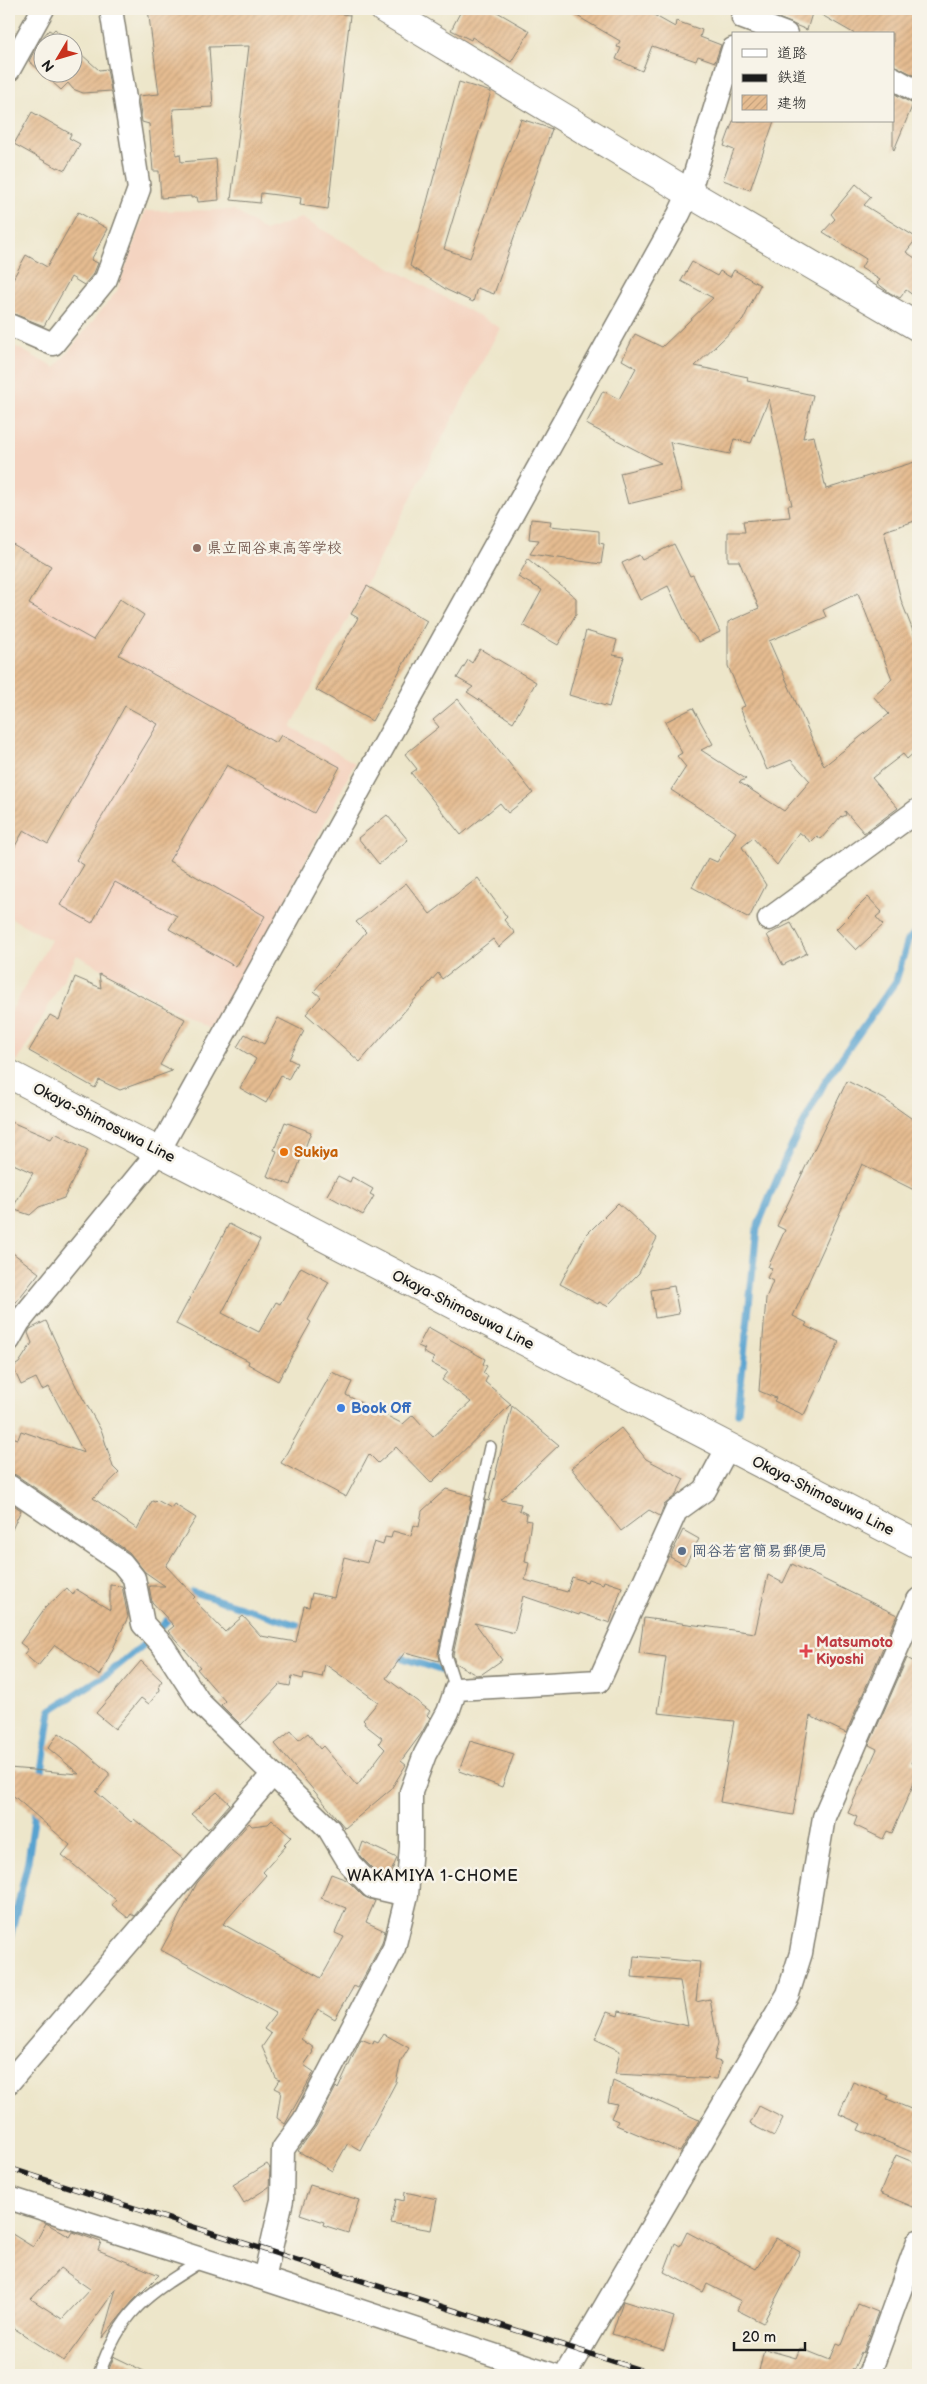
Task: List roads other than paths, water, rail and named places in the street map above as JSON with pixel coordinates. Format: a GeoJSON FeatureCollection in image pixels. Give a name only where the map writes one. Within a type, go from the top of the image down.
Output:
{"type":"FeatureCollection","features":[{"type":"Feature","properties":{"kind":"main road"},"geometry":{"type":"LineString","coordinates":[[384,9],[689,193],[918,327]]}},
{"type":"Feature","properties":{"kind":"main road","name":"Okaya-Shimosuwa Line"},"geometry":{"type":"LineString","coordinates":[[9,1074],[918,1545]]}},
{"type":"Feature","properties":{"kind":"street"},"geometry":{"type":"LineString","coordinates":[[9,70],[43,9]]}},
{"type":"Feature","properties":{"kind":"street"},"geometry":{"type":"LineString","coordinates":[[9,325],[53,344],[106,279],[139,189],[111,9]]}},
{"type":"Feature","properties":{"kind":"street"},"geometry":{"type":"LineString","coordinates":[[742,20],[780,32]]}},
{"type":"Feature","properties":{"kind":"street"},"geometry":{"type":"LineString","coordinates":[[9,1340],[19,1322],[159,1151],[689,193],[732,52]]}},
{"type":"Feature","properties":{"kind":"street"},"geometry":{"type":"LineString","coordinates":[[894,79],[918,92]]}},
{"type":"Feature","properties":{"kind":"street"},"geometry":{"type":"LineString","coordinates":[[768,919],[918,810]]}},
{"type":"Feature","properties":{"kind":"street"},"geometry":{"type":"LineString","coordinates":[[264,2279],[282,2200],[283,2149],[304,2120],[394,1948],[408,1895],[412,1847],[411,1792],[425,1754],[448,1712],[456,1689],[599,1681],[676,1511],[705,1490],[728,1447]]}},
{"type":"Feature","properties":{"kind":"street"},"geometry":{"type":"LineString","coordinates":[[9,1486],[122,1563],[134,1578],[144,1624],[163,1646],[200,1703],[329,1829],[350,1864],[372,1886],[408,1895]]}},
{"type":"Feature","properties":{"kind":"street"},"geometry":{"type":"LineString","coordinates":[[566,2375],[788,1994],[802,1953],[824,1817],[918,1600]]}},
{"type":"Feature","properties":{"kind":"street"},"geometry":{"type":"LineString","coordinates":[[9,2082],[273,1774]]}},
{"type":"Feature","properties":{"kind":"street"},"geometry":{"type":"LineString","coordinates":[[9,2198],[264,2279],[554,2375]]}},
{"type":"Feature","properties":{"kind":"street"},"geometry":{"type":"LineString","coordinates":[[870,2375],[918,2241]]}},
{"type":"Feature","properties":{"kind":"lane"},"geometry":{"type":"LineString","coordinates":[[456,1689],[445,1655],[490,1447]]}},
{"type":"Feature","properties":{"kind":"lane"},"geometry":{"type":"LineString","coordinates":[[99,2375],[119,2330],[132,2310],[154,2290],[203,2260]]}},
{"type":"Feature","properties":{"kind":"waterway"},"geometry":{"type":"LineString","coordinates":[[738,1413],[757,1228],[786,1157],[826,1080],[896,981],[908,940],[918,929]]}},
{"type":"Feature","properties":{"kind":"waterway"},"geometry":{"type":"LineString","coordinates":[[187,1599],[193,1592],[307,1628]]}},
{"type":"Feature","properties":{"kind":"waterway"},"geometry":{"type":"LineString","coordinates":[[41,1778],[51,1710],[109,1673],[147,1642],[174,1613]]}},
{"type":"Feature","properties":{"kind":"waterway"},"geometry":{"type":"LineString","coordinates":[[393,1655],[443,1671]]}},
{"type":"Feature","properties":{"kind":"waterway"},"geometry":{"type":"LineString","coordinates":[[9,1943],[28,1861],[36,1806]]}},
{"type":"Feature","properties":{"kind":"railway"},"geometry":{"type":"LineString","coordinates":[[9,2168],[656,2375]]}},
{"type":"Feature","properties":{"kind":"place","name":"県立岡谷東高等学校"},"geometry":{"type":"Point","coordinates":[197,548]}},
{"type":"Feature","properties":{"kind":"place","name":"Sukiya"},"geometry":{"type":"Point","coordinates":[284,1152]}},
{"type":"Feature","properties":{"kind":"place","name":"Book Off"},"geometry":{"type":"Point","coordinates":[341,1408]}},
{"type":"Feature","properties":{"kind":"place","name":"岡谷若宮簡易郵便局"},"geometry":{"type":"Point","coordinates":[682,1551]}},
{"type":"Feature","properties":{"kind":"place","name":"Matsumoto Kiyoshi"},"geometry":{"type":"Point","coordinates":[806,1651]}},
{"type":"Feature","properties":{"kind":"district","name":"WAKAMIYA 1-CHOME"},"geometry":{"type":"Point","coordinates":[433,1876]}}]}
